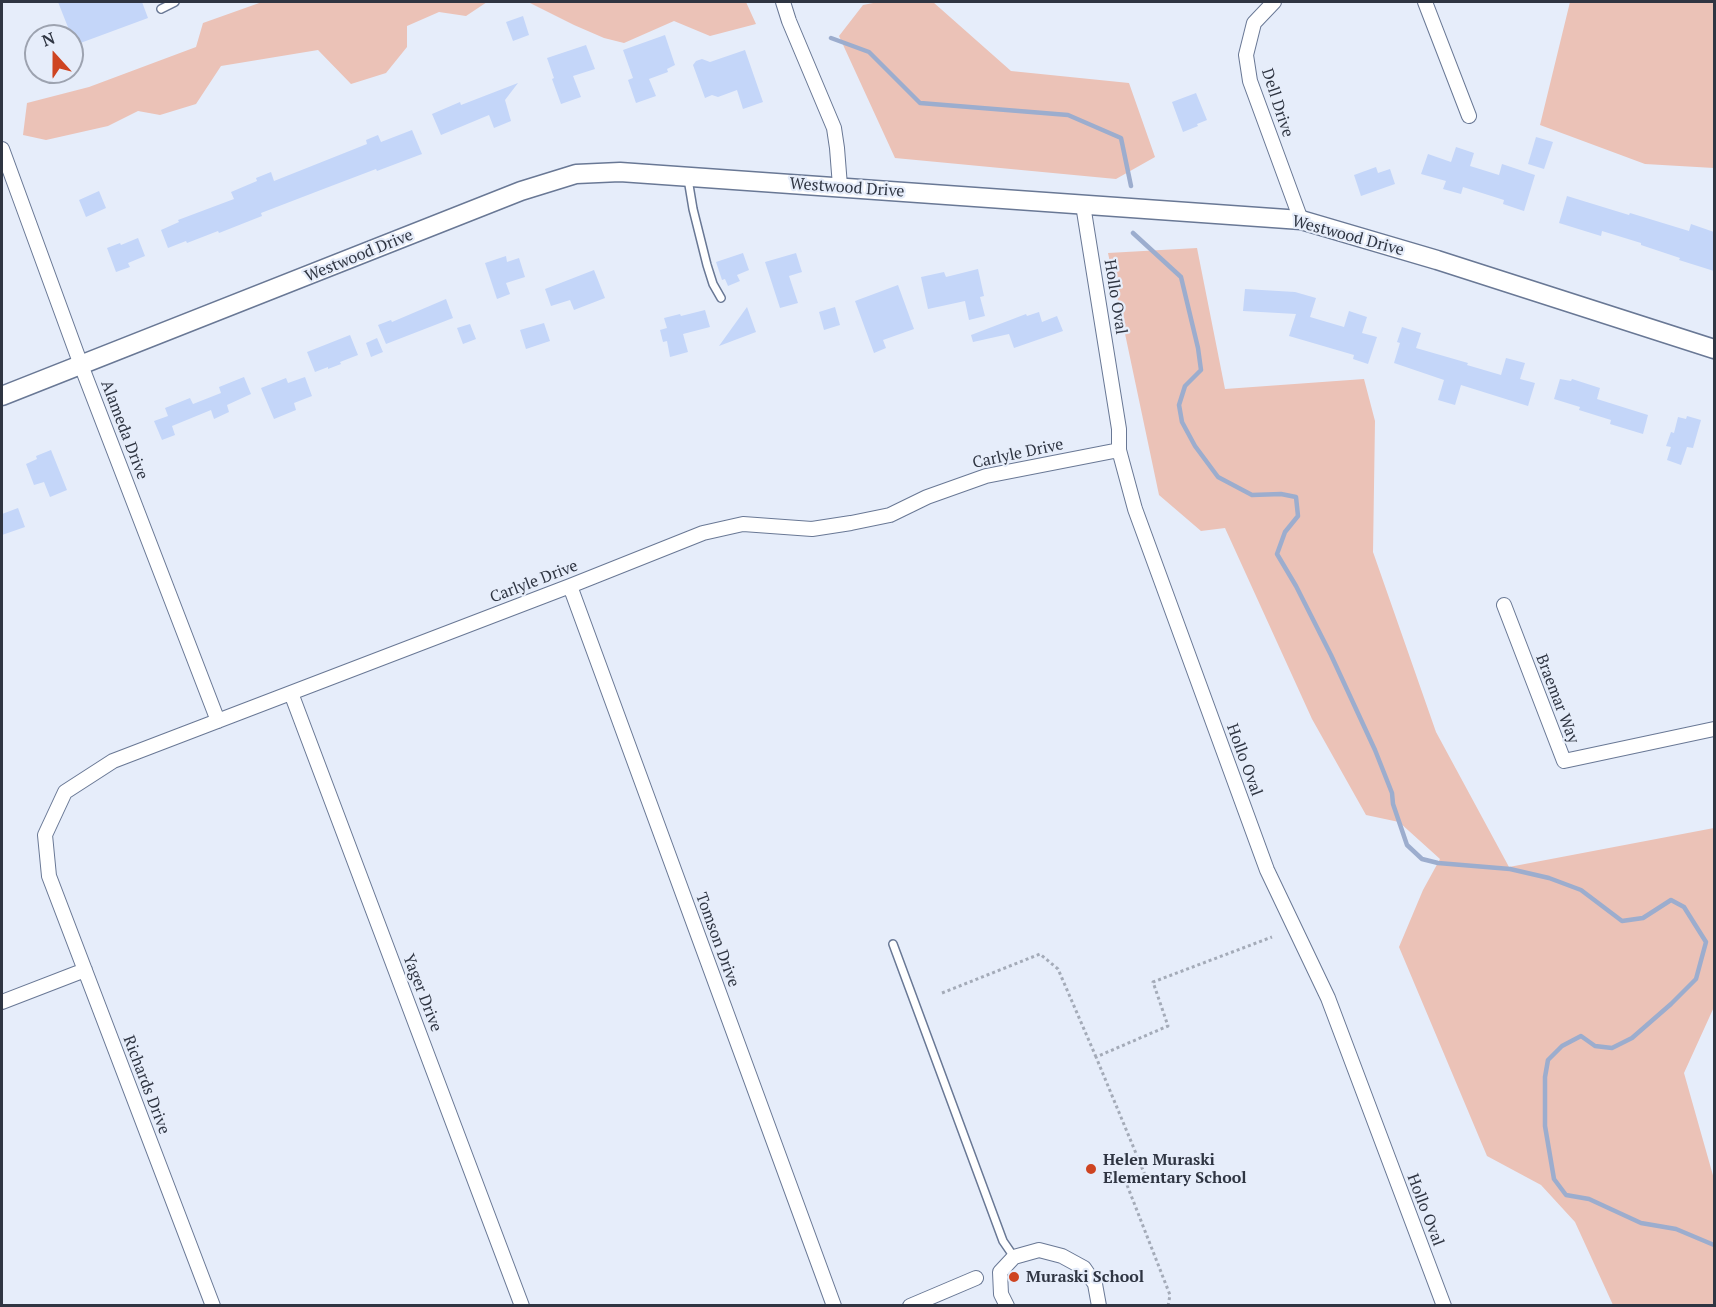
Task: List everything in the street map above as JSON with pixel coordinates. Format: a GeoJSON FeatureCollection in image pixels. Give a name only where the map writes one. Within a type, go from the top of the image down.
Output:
{"type":"FeatureCollection","features":[{"type":"Feature","properties":{"kind":"street"},"geometry":{"type":"LineString","coordinates":[[783,2],[834,128],[840,186]]}},
{"type":"Feature","properties":{"kind":"street","name":"Dell Drive"},"geometry":{"type":"LineString","coordinates":[[1274,2],[1254,23],[1246,55],[1250,81],[1301,220]]}},
{"type":"Feature","properties":{"kind":"street"},"geometry":{"type":"LineString","coordinates":[[1425,2],[1469,116]]}},
{"type":"Feature","properties":{"kind":"street","name":"Alameda Drive"},"geometry":{"type":"LineString","coordinates":[[2,149],[81,365],[218,721]]}},
{"type":"Feature","properties":{"kind":"street","name":"Westwood Drive"},"geometry":{"type":"LineString","coordinates":[[2,396],[532,188],[576,174],[620,172],[1301,220],[1448,264],[1714,349]]}},
{"type":"Feature","properties":{"kind":"street","name":"Hollo Oval"},"geometry":{"type":"LineString","coordinates":[[1083,205],[1119,429],[1119,450],[1135,509],[1267,870],[1328,998],[1444,1305]]}},
{"type":"Feature","properties":{"kind":"street","name":"Carlyle Drive"},"geometry":{"type":"LineString","coordinates":[[49,876],[45,836],[64,792],[113,761],[703,533],[743,524],[812,529],[850,523],[890,514],[927,497],[986,476],[1119,450]]}},
{"type":"Feature","properties":{"kind":"street","name":"Tomson Drive"},"geometry":{"type":"LineString","coordinates":[[570,586],[834,1305]]}},
{"type":"Feature","properties":{"kind":"street","name":"Braemar Way"},"geometry":{"type":"LineString","coordinates":[[1504,605],[1564,761],[1714,729]]}},
{"type":"Feature","properties":{"kind":"street","name":"Yager Drive"},"geometry":{"type":"LineString","coordinates":[[291,693],[522,1305]]}},
{"type":"Feature","properties":{"kind":"street","name":"Richards Drive"},"geometry":{"type":"LineString","coordinates":[[49,876],[213,1305]]}},
{"type":"Feature","properties":{"kind":"street"},"geometry":{"type":"LineString","coordinates":[[2,1002],[85,970]]}},
{"type":"Feature","properties":{"kind":"street"},"geometry":{"type":"LineString","coordinates":[[1007,1305],[1001,1294],[1000,1272],[1014,1257],[1039,1250],[1062,1256],[1084,1268],[1095,1284],[1099,1305]]}},
{"type":"Feature","properties":{"kind":"street"},"geometry":{"type":"LineString","coordinates":[[910,1305],[976,1278]]}},
{"type":"Feature","properties":{"kind":"lane"},"geometry":{"type":"LineString","coordinates":[[161,9],[175,2]]}},
{"type":"Feature","properties":{"kind":"lane"},"geometry":{"type":"LineString","coordinates":[[687,177],[707,265],[713,284],[721,298]]}},
{"type":"Feature","properties":{"kind":"lane"},"geometry":{"type":"LineString","coordinates":[[893,944],[1003,1241],[1014,1257]]}},
{"type":"Feature","properties":{"kind":"path"},"geometry":{"type":"LineString","coordinates":[[1096,1057],[1168,1026],[1153,982],[1272,937]]}},
{"type":"Feature","properties":{"kind":"path"},"geometry":{"type":"LineString","coordinates":[[942,993],[1040,954],[1058,969],[1146,1175],[1127,1185],[1170,1295],[1168,1305]]}},
{"type":"Feature","properties":{"kind":"shaded area"},"geometry":{"type":"Polygon","coordinates":[[[262,2],[487,2],[466,16],[439,12],[407,26],[407,47],[386,73],[351,84],[318,50],[221,66],[196,104],[160,115],[138,111],[108,126],[46,140],[23,135],[27,103],[89,87],[196,47],[203,23],[262,2]]]}},
{"type":"Feature","properties":{"kind":"shaded area"},"geometry":{"type":"Polygon","coordinates":[[[528,2],[746,2],[756,24],[710,36],[674,21],[624,43],[604,38],[528,2]]]}},
{"type":"Feature","properties":{"kind":"shaded area"},"geometry":{"type":"Polygon","coordinates":[[[878,2],[933,2],[1011,71],[1129,83],[1155,157],[1116,179],[895,158],[839,36],[863,5],[878,2]]]}},
{"type":"Feature","properties":{"kind":"shaded area"},"geometry":{"type":"Polygon","coordinates":[[[1570,2],[1714,2],[1714,168],[1645,164],[1540,125],[1570,2]]]}},
{"type":"Feature","properties":{"kind":"shaded area"},"geometry":{"type":"Polygon","coordinates":[[[1197,248],[1225,389],[1364,379],[1375,421],[1373,552],[1436,732],[1509,867],[1714,828],[1714,1007],[1684,1073],[1714,1179],[1714,1305],[1613,1305],[1575,1222],[1541,1185],[1487,1156],[1399,947],[1423,890],[1440,859],[1399,822],[1366,815],[1312,719],[1225,528],[1201,531],[1159,495],[1108,253],[1197,248]]]}},
{"type":"Feature","properties":{"kind":"building"},"geometry":{"type":"Polygon","coordinates":[[[58,2],[142,2],[148,18],[84,42],[84,24],[67,24],[58,2]]]}},
{"type":"Feature","properties":{"kind":"building"},"geometry":{"type":"Polygon","coordinates":[[[523,16],[529,35],[513,41],[506,22],[523,16]]]}},
{"type":"Feature","properties":{"kind":"building"},"geometry":{"type":"Polygon","coordinates":[[[665,35],[675,65],[667,69],[668,72],[649,79],[656,96],[636,103],[628,80],[633,78],[623,50],[665,35]]]}},
{"type":"Feature","properties":{"kind":"building"},"geometry":{"type":"Polygon","coordinates":[[[586,45],[595,69],[573,76],[581,97],[561,104],[547,58],[586,45]]]}},
{"type":"Feature","properties":{"kind":"building"},"geometry":{"type":"Polygon","coordinates":[[[745,50],[763,102],[743,109],[737,90],[718,97],[712,95],[705,98],[693,65],[696,61],[702,59],[710,62],[745,50]]]}},
{"type":"Feature","properties":{"kind":"building"},"geometry":{"type":"Polygon","coordinates":[[[518,83],[505,100],[511,121],[494,128],[489,115],[441,135],[432,114],[518,83]]]}},
{"type":"Feature","properties":{"kind":"building"},"geometry":{"type":"Polygon","coordinates":[[[1196,93],[1207,120],[1183,132],[1172,102],[1196,93]]]}},
{"type":"Feature","properties":{"kind":"building"},"geometry":{"type":"Polygon","coordinates":[[[412,130],[422,154],[261,213],[262,216],[219,233],[218,231],[168,248],[161,230],[179,222],[178,220],[234,199],[231,192],[257,181],[256,178],[271,172],[274,181],[367,144],[366,140],[378,135],[381,142],[412,130]]]}},
{"type":"Feature","properties":{"kind":"building"},"geometry":{"type":"Polygon","coordinates":[[[1536,137],[1553,142],[1544,169],[1528,164],[1536,137]]]}},
{"type":"Feature","properties":{"kind":"building"},"geometry":{"type":"Polygon","coordinates":[[[1456,147],[1474,153],[1470,166],[1499,175],[1502,164],[1535,175],[1524,211],[1503,204],[1504,200],[1463,187],[1461,194],[1443,189],[1446,181],[1421,174],[1428,154],[1451,162],[1456,147]]]}},
{"type":"Feature","properties":{"kind":"building"},"geometry":{"type":"Polygon","coordinates":[[[1376,167],[1378,173],[1390,169],[1395,184],[1361,196],[1354,175],[1376,167]]]}},
{"type":"Feature","properties":{"kind":"building"},"geometry":{"type":"Polygon","coordinates":[[[99,191],[106,208],[86,217],[79,200],[99,191]]]}},
{"type":"Feature","properties":{"kind":"building"},"geometry":{"type":"Polygon","coordinates":[[[1567,196],[1689,231],[1691,224],[1714,232],[1714,271],[1679,260],[1680,258],[1641,245],[1641,243],[1602,231],[1601,236],[1559,223],[1567,196]]]}},
{"type":"Feature","properties":{"kind":"building"},"geometry":{"type":"Polygon","coordinates":[[[138,238],[145,256],[128,263],[130,267],[116,272],[107,248],[138,238]]]}},
{"type":"Feature","properties":{"kind":"building"},"geometry":{"type":"Polygon","coordinates":[[[743,253],[749,270],[737,275],[740,281],[728,286],[725,279],[722,280],[716,262],[743,253]]]}},
{"type":"Feature","properties":{"kind":"building"},"geometry":{"type":"Polygon","coordinates":[[[796,253],[802,272],[789,276],[798,303],[780,308],[765,262],[796,253]]]}},
{"type":"Feature","properties":{"kind":"building"},"geometry":{"type":"Polygon","coordinates":[[[506,256],[507,262],[519,258],[525,277],[506,283],[510,294],[497,299],[485,263],[506,256]]]}},
{"type":"Feature","properties":{"kind":"building"},"geometry":{"type":"Polygon","coordinates":[[[978,269],[984,296],[980,297],[985,316],[969,320],[965,301],[928,309],[921,277],[944,272],[946,277],[978,269]]]}},
{"type":"Feature","properties":{"kind":"building"},"geometry":{"type":"Polygon","coordinates":[[[594,270],[605,298],[574,310],[570,300],[551,306],[545,289],[594,270]]]}},
{"type":"Feature","properties":{"kind":"building"},"geometry":{"type":"Polygon","coordinates":[[[898,285],[914,329],[883,340],[886,348],[874,353],[855,301],[898,285]]]}},
{"type":"Feature","properties":{"kind":"building"},"geometry":{"type":"Polygon","coordinates":[[[1245,289],[1295,292],[1316,298],[1310,317],[1344,327],[1349,311],[1367,317],[1362,333],[1377,337],[1368,364],[1353,359],[1354,355],[1289,336],[1296,314],[1243,311],[1245,289]]]}},
{"type":"Feature","properties":{"kind":"building"},"geometry":{"type":"Polygon","coordinates":[[[446,299],[453,318],[386,344],[378,325],[391,320],[392,322],[446,299]]]}},
{"type":"Feature","properties":{"kind":"building"},"geometry":{"type":"Polygon","coordinates":[[[747,307],[756,332],[719,346],[747,307]]]}},
{"type":"Feature","properties":{"kind":"building"},"geometry":{"type":"Polygon","coordinates":[[[835,307],[840,325],[824,330],[819,312],[835,307]]]}},
{"type":"Feature","properties":{"kind":"building"},"geometry":{"type":"Polygon","coordinates":[[[705,310],[710,327],[683,334],[688,352],[670,357],[667,341],[663,342],[660,330],[667,328],[664,318],[705,310]]]}},
{"type":"Feature","properties":{"kind":"building"},"geometry":{"type":"Polygon","coordinates":[[[1039,312],[1042,322],[1057,316],[1063,331],[1014,348],[1009,334],[973,342],[971,335],[1026,314],[1027,316],[1039,312]]]}},
{"type":"Feature","properties":{"kind":"building"},"geometry":{"type":"Polygon","coordinates":[[[544,323],[550,341],[526,349],[520,330],[544,323]]]}},
{"type":"Feature","properties":{"kind":"building"},"geometry":{"type":"Polygon","coordinates":[[[470,324],[476,339],[463,344],[457,328],[470,324]]]}},
{"type":"Feature","properties":{"kind":"building"},"geometry":{"type":"Polygon","coordinates":[[[1402,327],[1421,333],[1416,348],[1501,375],[1506,358],[1525,363],[1520,379],[1535,383],[1528,406],[1461,385],[1455,405],[1438,400],[1444,380],[1394,363],[1402,327]]]}},
{"type":"Feature","properties":{"kind":"building"},"geometry":{"type":"Polygon","coordinates":[[[350,335],[358,355],[340,362],[341,364],[315,372],[307,352],[350,335]]]}},
{"type":"Feature","properties":{"kind":"building"},"geometry":{"type":"Polygon","coordinates":[[[377,338],[383,352],[371,357],[366,343],[377,338]]]}},
{"type":"Feature","properties":{"kind":"building"},"geometry":{"type":"Polygon","coordinates":[[[244,377],[251,394],[227,405],[229,412],[214,419],[211,410],[172,426],[175,435],[162,440],[154,421],[168,416],[165,408],[190,398],[193,404],[221,393],[219,387],[244,377]]]}},
{"type":"Feature","properties":{"kind":"building"},"geometry":{"type":"Polygon","coordinates":[[[305,377],[312,396],[294,403],[296,410],[274,419],[261,388],[286,378],[288,383],[305,377]]]}},
{"type":"Feature","properties":{"kind":"building"},"geometry":{"type":"Polygon","coordinates":[[[1560,379],[1571,381],[1572,379],[1600,388],[1597,399],[1648,415],[1643,434],[1610,424],[1611,420],[1554,399],[1560,379]]]}},
{"type":"Feature","properties":{"kind":"building"},"geometry":{"type":"Polygon","coordinates":[[[1687,416],[1701,420],[1693,448],[1687,447],[1681,465],[1667,460],[1671,447],[1666,446],[1671,432],[1674,433],[1678,417],[1686,419],[1687,416]]]}},
{"type":"Feature","properties":{"kind":"building"},"geometry":{"type":"Polygon","coordinates":[[[51,450],[67,490],[50,497],[44,482],[34,485],[26,464],[37,459],[36,456],[51,450]]]}},
{"type":"Feature","properties":{"kind":"building"},"geometry":{"type":"Polygon","coordinates":[[[18,508],[25,527],[2,535],[2,514],[18,508]]]}},
{"type":"Feature","properties":{"kind":"waterway"},"geometry":{"type":"LineString","coordinates":[[831,38],[869,52],[920,103],[1068,115],[1121,138],[1131,186]]}},
{"type":"Feature","properties":{"kind":"waterway"},"geometry":{"type":"LineString","coordinates":[[1133,233],[1181,277],[1201,370],[1185,386],[1179,405],[1182,422],[1195,446],[1218,477],[1252,495],[1281,494],[1296,497],[1298,516],[1285,532],[1277,554],[1331,655],[1375,750],[1392,793],[1393,804],[1407,845],[1422,859],[1438,863],[1510,869],[1549,878],[1581,890],[1622,921],[1643,918],[1671,900],[1684,907],[1706,942],[1696,979],[1632,1038],[1612,1048],[1595,1046],[1581,1036],[1562,1046],[1548,1060],[1545,1077],[1545,1126],[1554,1179],[1566,1195],[1589,1199],[1641,1223],[1676,1229],[1714,1245]]}},
{"type":"Feature","properties":{"kind":"place","name":"Helen Muraski Elementary School"},"geometry":{"type":"Point","coordinates":[1091,1169]}},
{"type":"Feature","properties":{"kind":"place","name":"Muraski School"},"geometry":{"type":"Point","coordinates":[1014,1277]}}]}
